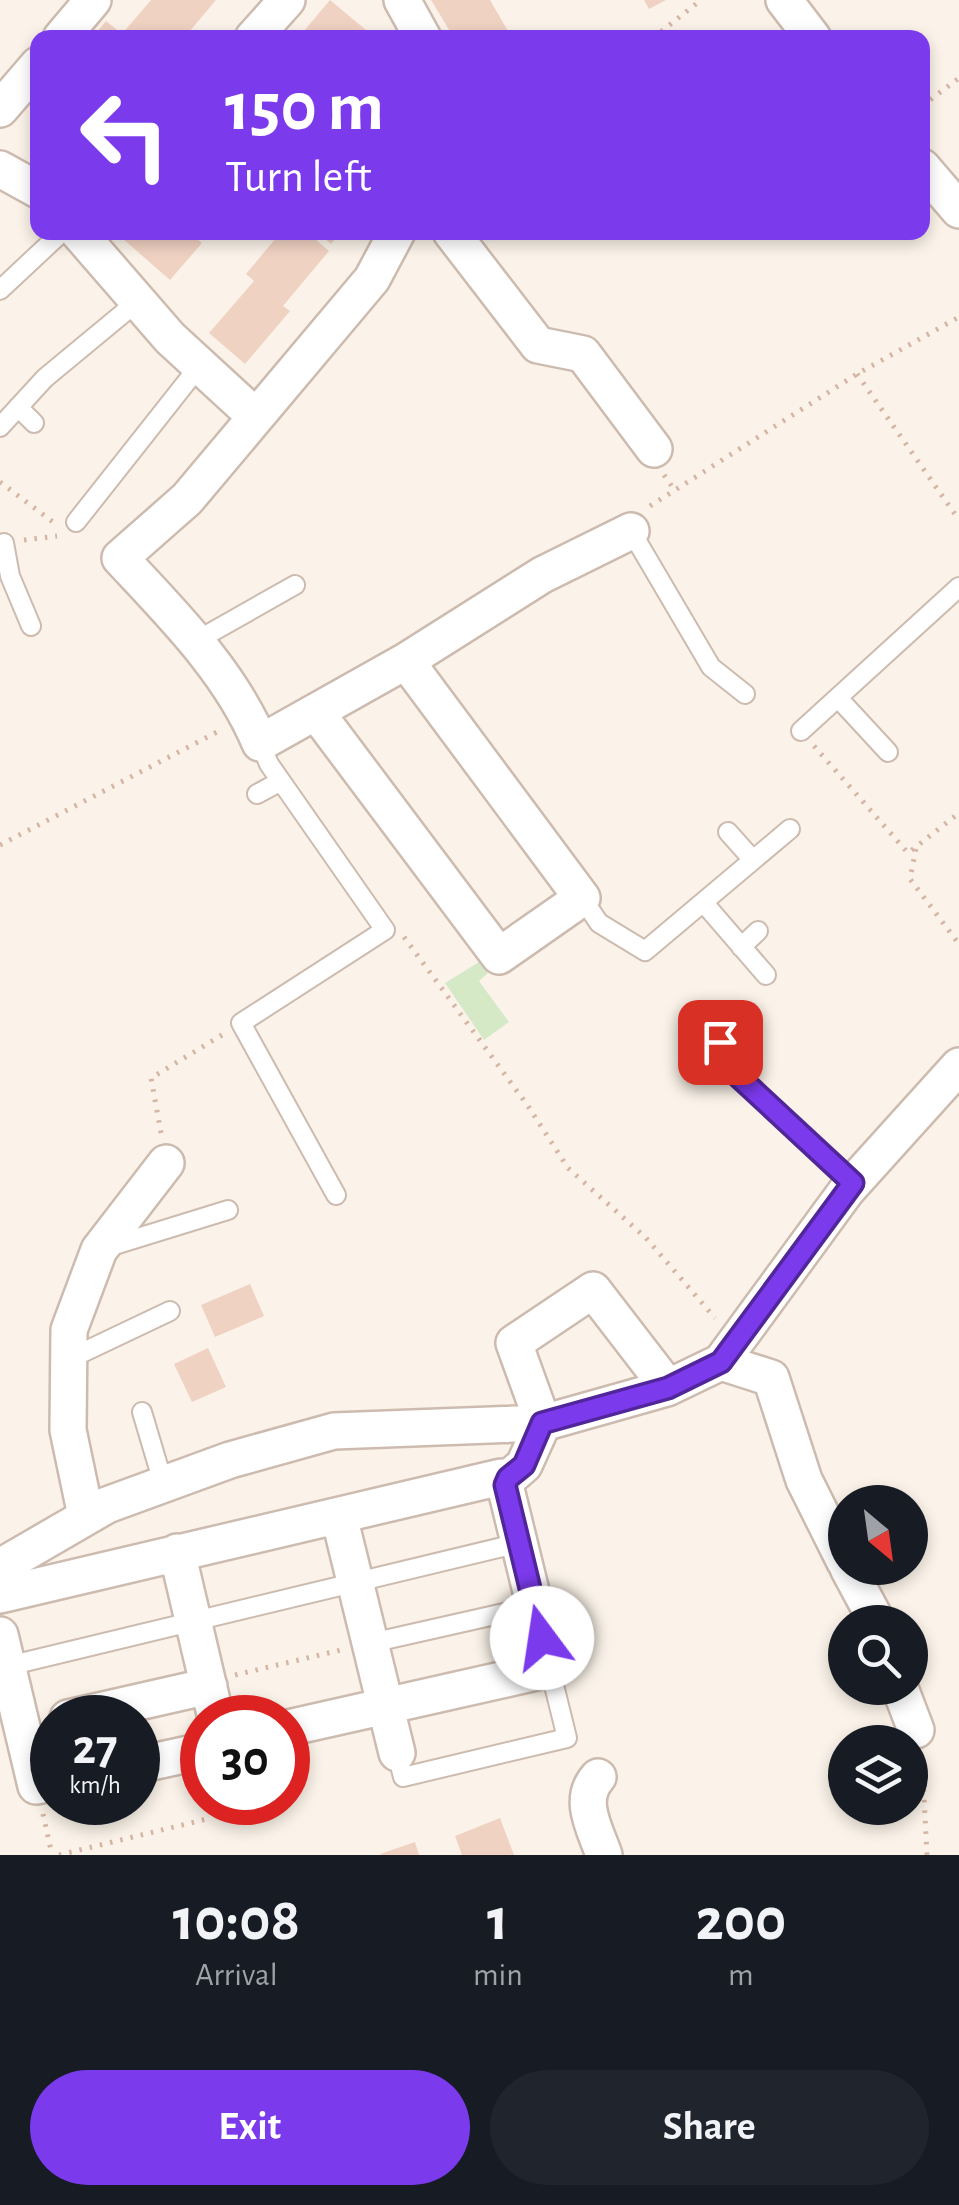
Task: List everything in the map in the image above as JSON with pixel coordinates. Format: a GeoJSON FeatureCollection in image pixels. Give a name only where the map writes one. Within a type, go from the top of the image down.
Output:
{"type":"FeatureCollection","features":[{"type":"Feature","properties":{"kind":"street"},"geometry":{"type":"LineString","coordinates":[[68,30],[92,0]]}},
{"type":"Feature","properties":{"kind":"street"},"geometry":{"type":"LineString","coordinates":[[260,30],[287,0]]}},
{"type":"Feature","properties":{"kind":"street"},"geometry":{"type":"LineString","coordinates":[[784,0],[807,30]]}},
{"type":"Feature","properties":{"kind":"street"},"geometry":{"type":"LineString","coordinates":[[0,109],[30,74]]}},
{"type":"Feature","properties":{"kind":"street"},"geometry":{"type":"LineString","coordinates":[[930,177],[959,210]]}},
{"type":"Feature","properties":{"kind":"street"},"geometry":{"type":"LineString","coordinates":[[85,240],[138,301],[255,416]]}},
{"type":"Feature","properties":{"kind":"street"},"geometry":{"type":"LineString","coordinates":[[393,240],[372,279],[187,499],[120,558],[196,640],[254,729],[316,712],[406,661],[542,575],[631,531]]}},
{"type":"Feature","properties":{"kind":"street"},"geometry":{"type":"LineString","coordinates":[[456,240],[505,322],[538,346],[584,354],[654,449]]}},
{"type":"Feature","properties":{"kind":"street"},"geometry":{"type":"LineString","coordinates":[[316,712],[499,956],[582,898],[406,661]]}},
{"type":"Feature","properties":{"kind":"street"},"geometry":{"type":"LineString","coordinates":[[0,1567],[107,1505],[230,1460],[334,1431],[542,1423],[663,1389],[729,1353],[853,1183],[958,1068]]}},
{"type":"Feature","properties":{"kind":"street"},"geometry":{"type":"LineString","coordinates":[[86,1516],[68,1430],[69,1330],[99,1250],[166,1163]]}},
{"type":"Feature","properties":{"kind":"street"},"geometry":{"type":"LineString","coordinates":[[310,1723],[550,1669],[505,1485],[524,1465],[542,1423],[514,1342],[593,1290],[660,1377],[663,1389]]}},
{"type":"Feature","properties":{"kind":"street"},"geometry":{"type":"LineString","coordinates":[[729,1353],[771,1378],[804,1480],[828,1527]]}},
{"type":"Feature","properties":{"kind":"street"},"geometry":{"type":"LineString","coordinates":[[0,1595],[501,1476],[508,1478]]}},
{"type":"Feature","properties":{"kind":"street"},"geometry":{"type":"LineString","coordinates":[[339,1516],[398,1753]]}},
{"type":"Feature","properties":{"kind":"street"},"geometry":{"type":"LineString","coordinates":[[177,1552],[211,1695]]}},
{"type":"Feature","properties":{"kind":"street"},"geometry":{"type":"LineString","coordinates":[[4,1651],[30,1707]]}},
{"type":"Feature","properties":{"kind":"street"},"geometry":{"type":"LineString","coordinates":[[598,1777],[589,1787],[586,1806],[604,1855]]}},
{"type":"Feature","properties":{"kind":"lane"},"geometry":{"type":"LineString","coordinates":[[0,290],[53,240]]}},
{"type":"Feature","properties":{"kind":"lane"},"geometry":{"type":"LineString","coordinates":[[0,426],[45,378],[138,301]]}},
{"type":"Feature","properties":{"kind":"lane"},"geometry":{"type":"LineString","coordinates":[[73,528],[200,365]]}},
{"type":"Feature","properties":{"kind":"lane"},"geometry":{"type":"LineString","coordinates":[[18,407],[34,423]]}},
{"type":"Feature","properties":{"kind":"lane"},"geometry":{"type":"LineString","coordinates":[[631,531],[677,626],[711,668],[745,694]]}},
{"type":"Feature","properties":{"kind":"lane"},"geometry":{"type":"LineString","coordinates":[[24,540],[2,544],[30,626]]}},
{"type":"Feature","properties":{"kind":"lane"},"geometry":{"type":"LineString","coordinates":[[196,640],[295,585]]}},
{"type":"Feature","properties":{"kind":"lane"},"geometry":{"type":"LineString","coordinates":[[801,732],[959,587]]}},
{"type":"Feature","properties":{"kind":"lane"},"geometry":{"type":"LineString","coordinates":[[838,698],[888,752]]}},
{"type":"Feature","properties":{"kind":"lane"},"geometry":{"type":"LineString","coordinates":[[254,729],[281,781],[386,930],[241,1023],[336,1195]]}},
{"type":"Feature","properties":{"kind":"lane"},"geometry":{"type":"LineString","coordinates":[[257,794],[281,781]]}},
{"type":"Feature","properties":{"kind":"lane"},"geometry":{"type":"LineString","coordinates":[[582,898],[599,923],[645,950],[790,829]]}},
{"type":"Feature","properties":{"kind":"lane"},"geometry":{"type":"LineString","coordinates":[[728,832],[753,860]]}},
{"type":"Feature","properties":{"kind":"lane"},"geometry":{"type":"LineString","coordinates":[[703,902],[766,975]]}},
{"type":"Feature","properties":{"kind":"lane"},"geometry":{"type":"LineString","coordinates":[[741,947],[758,931]]}},
{"type":"Feature","properties":{"kind":"lane"},"geometry":{"type":"LineString","coordinates":[[720,1042],[726,1065],[853,1183]]}},
{"type":"Feature","properties":{"kind":"lane"},"geometry":{"type":"LineString","coordinates":[[99,1250],[228,1210]]}},
{"type":"Feature","properties":{"kind":"lane"},"geometry":{"type":"LineString","coordinates":[[69,1359],[170,1311]]}},
{"type":"Feature","properties":{"kind":"lane"},"geometry":{"type":"LineString","coordinates":[[142,1412],[164,1486]]}},
{"type":"Feature","properties":{"kind":"lane"},"geometry":{"type":"LineString","coordinates":[[4,1651],[194,1622],[519,1543]]}},
{"type":"Feature","properties":{"kind":"lane"},"geometry":{"type":"LineString","coordinates":[[371,1644],[535,1606]]}},
{"type":"Feature","properties":{"kind":"lane"},"geometry":{"type":"LineString","coordinates":[[398,1753],[403,1777],[568,1738],[550,1669]]}},
{"type":"Feature","properties":{"kind":"path"},"geometry":{"type":"LineString","coordinates":[[664,30],[702,0]]}},
{"type":"Feature","properties":{"kind":"path"},"geometry":{"type":"LineString","coordinates":[[930,100],[959,78]]}},
{"type":"Feature","properties":{"kind":"path"},"geometry":{"type":"LineString","coordinates":[[631,531],[642,511],[858,374],[959,317]]}},
{"type":"Feature","properties":{"kind":"path"},"geometry":{"type":"LineString","coordinates":[[858,374],[959,520]]}},
{"type":"Feature","properties":{"kind":"path"},"geometry":{"type":"LineString","coordinates":[[24,540],[73,528]]}},
{"type":"Feature","properties":{"kind":"path"},"geometry":{"type":"LineString","coordinates":[[0,845],[254,729]]}},
{"type":"Feature","properties":{"kind":"path"},"geometry":{"type":"LineString","coordinates":[[801,732],[908,853],[959,813]]}},
{"type":"Feature","properties":{"kind":"path"},"geometry":{"type":"LineString","coordinates":[[917,846],[910,879],[959,944]]}},
{"type":"Feature","properties":{"kind":"path"},"geometry":{"type":"LineString","coordinates":[[386,930],[396,926],[528,1106],[568,1168],[646,1238],[729,1353]]}},
{"type":"Feature","properties":{"kind":"path"},"geometry":{"type":"LineString","coordinates":[[166,1163],[151,1078],[241,1023]]}},
{"type":"Feature","properties":{"kind":"path"},"geometry":{"type":"LineString","coordinates":[[211,1695],[371,1644]]}},
{"type":"Feature","properties":{"kind":"path"},"geometry":{"type":"LineString","coordinates":[[50,1825],[55,1855],[183,1825]]}},
{"type":"Feature","properties":{"kind":"path"},"geometry":{"type":"LineString","coordinates":[[925,1825],[927,1855]]}},
{"type":"Feature","properties":{"kind":"green space"},"geometry":{"type":"Polygon","coordinates":[[[479,962],[488,973],[479,981],[509,1022],[484,1040],[445,983],[479,962]]]}},
{"type":"Feature","properties":{"kind":"building"},"geometry":{"type":"Polygon","coordinates":[[[151,0],[216,0],[191,30],[125,30],[151,0]]]}},
{"type":"Feature","properties":{"kind":"building"},"geometry":{"type":"Polygon","coordinates":[[[330,0],[366,30],[305,30],[330,0]]]}},
{"type":"Feature","properties":{"kind":"building"},"geometry":{"type":"Polygon","coordinates":[[[431,0],[490,0],[507,30],[449,30],[431,0]]]}},
{"type":"Feature","properties":{"kind":"building"},"geometry":{"type":"Polygon","coordinates":[[[644,0],[666,0],[649,9],[644,0]]]}},
{"type":"Feature","properties":{"kind":"building"},"geometry":{"type":"Polygon","coordinates":[[[106,21],[117,30],[99,30],[106,21]]]}},
{"type":"Feature","properties":{"kind":"building"},"geometry":{"type":"Polygon","coordinates":[[[124,240],[199,240],[202,243],[170,280],[124,240]]]}},
{"type":"Feature","properties":{"kind":"building"},"geometry":{"type":"Polygon","coordinates":[[[274,240],[316,240],[329,251],[283,306],[290,311],[245,364],[209,333],[254,281],[246,274],[274,240]]]}},
{"type":"Feature","properties":{"kind":"building"},"geometry":{"type":"Polygon","coordinates":[[[250,1284],[264,1316],[215,1337],[201,1305],[250,1284]]]}},
{"type":"Feature","properties":{"kind":"building"},"geometry":{"type":"Polygon","coordinates":[[[208,1348],[226,1387],[192,1402],[174,1364],[208,1348]]]}},
{"type":"Feature","properties":{"kind":"building"},"geometry":{"type":"Polygon","coordinates":[[[500,1818],[514,1855],[462,1855],[455,1836],[500,1818]]]}},
{"type":"Feature","properties":{"kind":"building"},"geometry":{"type":"Polygon","coordinates":[[[415,1842],[419,1855],[380,1854],[415,1842]]]}},
{"type":"Feature","properties":{"kind":"route"},"geometry":{"type":"LineString","coordinates":[[542,1638],[505,1485],[524,1465],[541,1433],[542,1423],[668,1388],[721,1362],[853,1183],[726,1065],[720,1042]]}}]}
